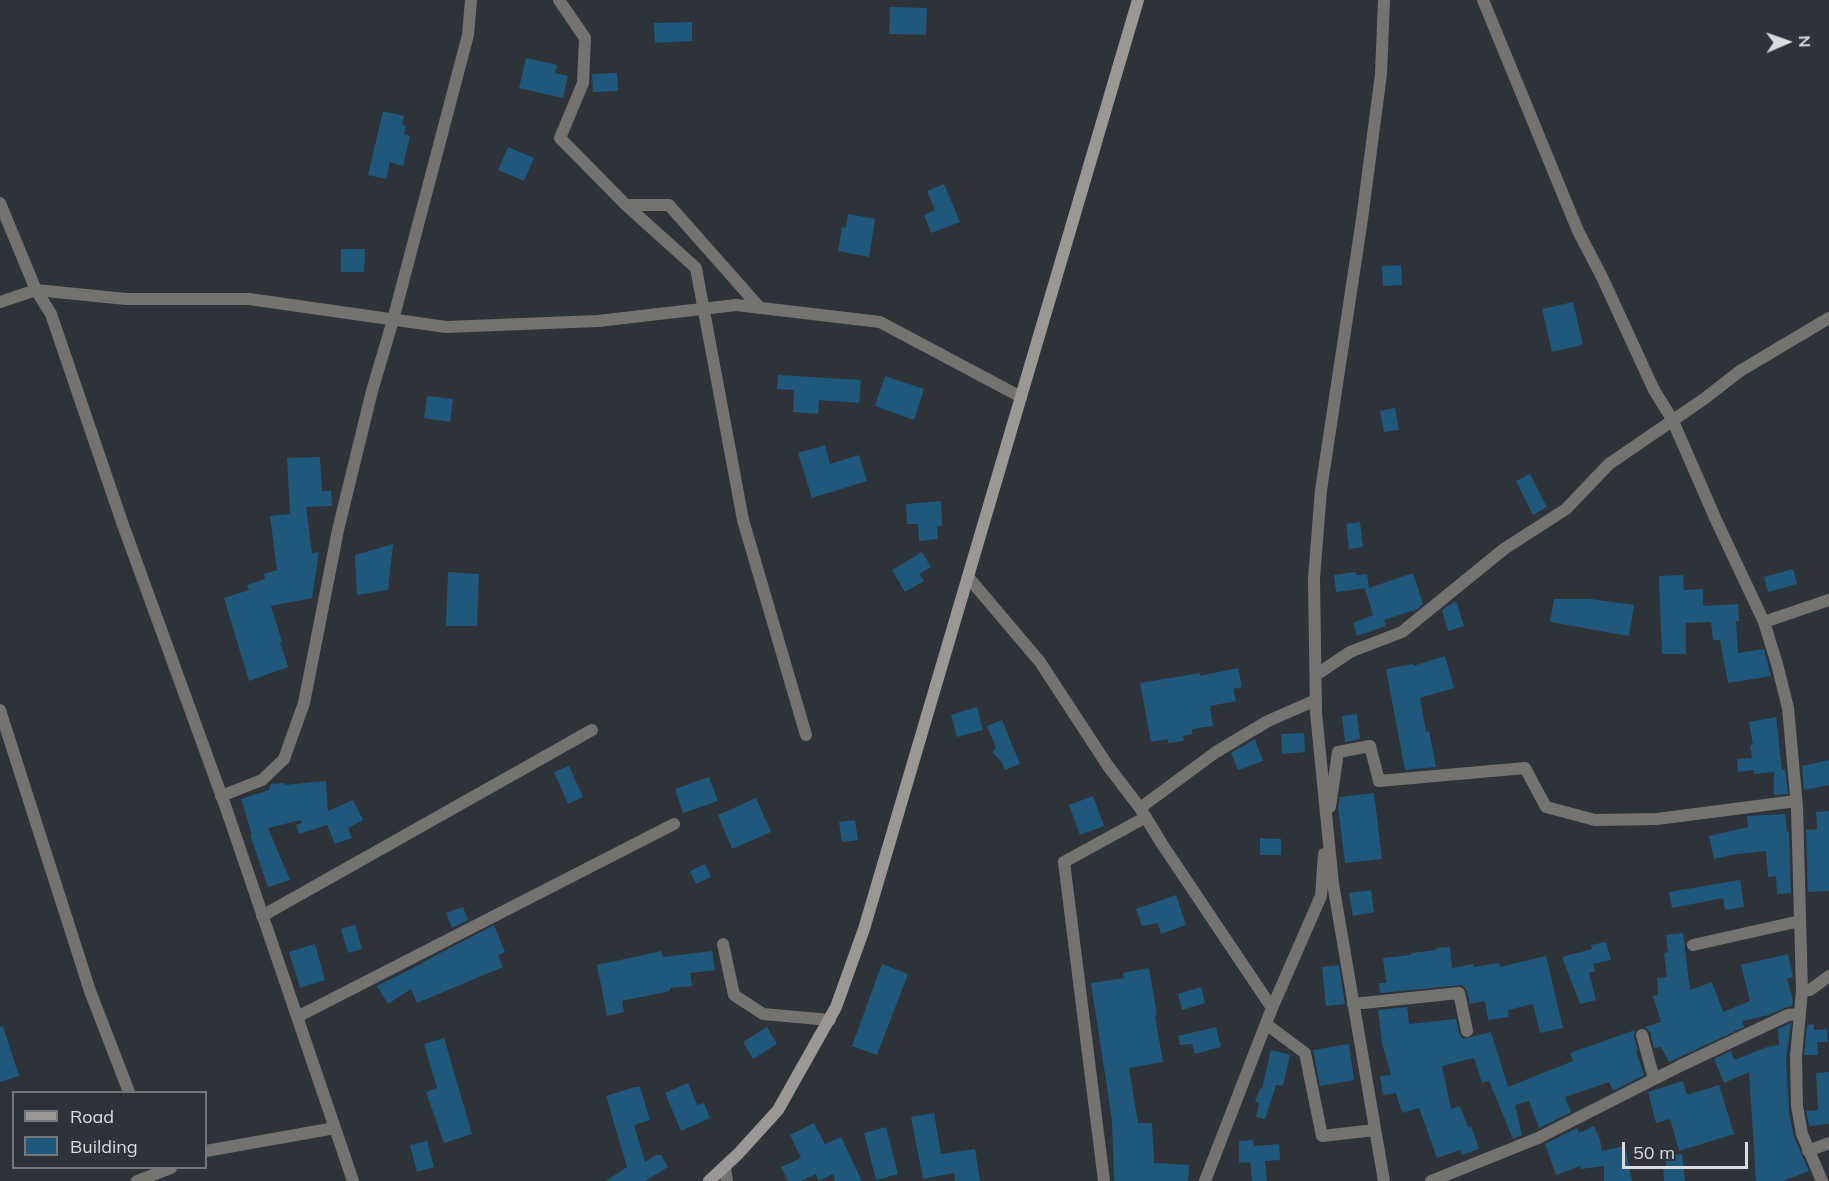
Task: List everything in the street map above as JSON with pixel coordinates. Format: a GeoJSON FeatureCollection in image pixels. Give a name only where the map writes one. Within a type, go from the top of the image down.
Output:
{"type":"FeatureCollection","features":[{"type":"Feature","properties":{"kind":"street"},"geometry":{"type":"LineString","coordinates":[[221,795],[262,780],[284,759],[304,703],[338,530],[372,391],[468,35],[471,0]]}},
{"type":"Feature","properties":{"kind":"street"},"geometry":{"type":"LineString","coordinates":[[559,0],[585,38],[583,83],[560,138],[626,205],[696,268],[743,520],[806,735]]}},
{"type":"Feature","properties":{"kind":"street"},"geometry":{"type":"LineString","coordinates":[[709,1181],[778,1110],[836,1007],[864,928],[1138,0]]}},
{"type":"Feature","properties":{"kind":"street"},"geometry":{"type":"LineString","coordinates":[[1384,0],[1381,74],[1362,219],[1321,490],[1314,578],[1316,700],[1333,884],[1384,1181]]}},
{"type":"Feature","properties":{"kind":"street"},"geometry":{"type":"LineString","coordinates":[[1484,0],[1578,231],[1602,277],[1654,390],[1672,419],[1764,622],[1777,664],[1788,708],[1796,801],[1802,991],[1796,1056],[1797,1106],[1802,1134],[1822,1181]]}},
{"type":"Feature","properties":{"kind":"street"},"geometry":{"type":"LineString","coordinates":[[0,203],[36,290],[51,314],[127,536],[221,795],[353,1181]]}},
{"type":"Feature","properties":{"kind":"street"},"geometry":{"type":"LineString","coordinates":[[626,205],[669,205],[760,308]]}},
{"type":"Feature","properties":{"kind":"street"},"geometry":{"type":"LineString","coordinates":[[0,302],[36,290],[126,299],[249,299],[446,327],[598,321],[736,305],[880,322],[1021,397]]}},
{"type":"Feature","properties":{"kind":"street"},"geometry":{"type":"LineString","coordinates":[[1316,675],[1350,652],[1402,632],[1504,549],[1566,509],[1609,464],[1704,399],[1740,370],[1829,318]]}},
{"type":"Feature","properties":{"kind":"street"},"geometry":{"type":"LineString","coordinates":[[968,577],[1040,663],[1272,1008]]}},
{"type":"Feature","properties":{"kind":"street"},"geometry":{"type":"LineString","coordinates":[[1764,622],[1829,600]]}},
{"type":"Feature","properties":{"kind":"street"},"geometry":{"type":"LineString","coordinates":[[1104,1181],[1064,862],[1143,813],[1216,752],[1268,721],[1316,700]]}},
{"type":"Feature","properties":{"kind":"street"},"geometry":{"type":"LineString","coordinates":[[0,710],[90,991],[129,1091]]}},
{"type":"Feature","properties":{"kind":"street"},"geometry":{"type":"LineString","coordinates":[[262,916],[592,730]]}},
{"type":"Feature","properties":{"kind":"street"},"geometry":{"type":"LineString","coordinates":[[1205,1181],[1272,1008],[1321,896],[1327,826],[1338,752],[1370,746],[1379,781],[1525,768],[1546,807],[1595,820],[1657,819],[1796,801]]}},
{"type":"Feature","properties":{"kind":"street"},"geometry":{"type":"LineString","coordinates":[[297,1017],[674,824]]}},
{"type":"Feature","properties":{"kind":"street"},"geometry":{"type":"LineString","coordinates":[[1693,945],[1800,921]]}},
{"type":"Feature","properties":{"kind":"street"},"geometry":{"type":"LineString","coordinates":[[723,944],[734,995],[762,1014],[830,1020]]}},
{"type":"Feature","properties":{"kind":"street"},"geometry":{"type":"LineString","coordinates":[[1802,991],[1810,990],[1829,976]]}},
{"type":"Feature","properties":{"kind":"street"},"geometry":{"type":"LineString","coordinates":[[1353,1004],[1459,993],[1467,1031]]}},
{"type":"Feature","properties":{"kind":"street"},"geometry":{"type":"LineString","coordinates":[[1431,1181],[1538,1138],[1653,1079],[1788,1015],[1799,1014]]}},
{"type":"Feature","properties":{"kind":"street"},"geometry":{"type":"LineString","coordinates":[[1266,1024],[1305,1053],[1322,1136],[1375,1130]]}},
{"type":"Feature","properties":{"kind":"street"},"geometry":{"type":"LineString","coordinates":[[1642,1035],[1653,1079]]}},
{"type":"Feature","properties":{"kind":"street"},"geometry":{"type":"LineString","coordinates":[[207,1151],[335,1128]]}},
{"type":"Feature","properties":{"kind":"street"},"geometry":{"type":"LineString","coordinates":[[1808,1151],[1829,1143]]}},
{"type":"Feature","properties":{"kind":"street"},"geometry":{"type":"LineString","coordinates":[[725,1167],[727,1181]]}},
{"type":"Feature","properties":{"kind":"street"},"geometry":{"type":"LineString","coordinates":[[137,1181],[153,1171]]}},
{"type":"Feature","properties":{"kind":"building"},"geometry":{"type":"Polygon","coordinates":[[[890,7],[927,8],[926,35],[889,34],[890,7]]]}},
{"type":"Feature","properties":{"kind":"building"},"geometry":{"type":"Polygon","coordinates":[[[692,22],[692,41],[655,43],[654,23],[692,22]]]}},
{"type":"Feature","properties":{"kind":"building"},"geometry":{"type":"Polygon","coordinates":[[[526,58],[557,65],[555,73],[568,76],[563,98],[519,88],[526,58]]]}},
{"type":"Feature","properties":{"kind":"building"},"geometry":{"type":"Polygon","coordinates":[[[617,73],[618,91],[593,92],[592,74],[617,73]]]}},
{"type":"Feature","properties":{"kind":"building"},"geometry":{"type":"Polygon","coordinates":[[[383,111],[404,116],[402,125],[406,126],[404,134],[410,136],[403,166],[390,162],[386,179],[368,175],[383,111]]]}},
{"type":"Feature","properties":{"kind":"building"},"geometry":{"type":"Polygon","coordinates":[[[508,147],[534,158],[524,181],[498,170],[508,147]]]}},
{"type":"Feature","properties":{"kind":"building"},"geometry":{"type":"Polygon","coordinates":[[[944,184],[960,222],[931,233],[924,215],[935,210],[927,191],[944,184]]]}},
{"type":"Feature","properties":{"kind":"building"},"geometry":{"type":"Polygon","coordinates":[[[848,214],[875,219],[869,257],[838,251],[842,227],[846,228],[848,214]]]}},
{"type":"Feature","properties":{"kind":"building"},"geometry":{"type":"Polygon","coordinates":[[[341,249],[365,249],[364,272],[341,272],[341,249]]]}},
{"type":"Feature","properties":{"kind":"building"},"geometry":{"type":"Polygon","coordinates":[[[1401,265],[1402,285],[1383,286],[1382,266],[1401,265]]]}},
{"type":"Feature","properties":{"kind":"building"},"geometry":{"type":"Polygon","coordinates":[[[1573,302],[1583,345],[1552,352],[1542,309],[1573,302]]]}},
{"type":"Feature","properties":{"kind":"building"},"geometry":{"type":"Polygon","coordinates":[[[778,375],[861,380],[859,403],[819,400],[818,414],[793,412],[794,390],[777,389],[778,375]]]}},
{"type":"Feature","properties":{"kind":"building"},"geometry":{"type":"Polygon","coordinates":[[[885,376],[924,389],[914,420],[875,406],[885,376]]]}},
{"type":"Feature","properties":{"kind":"building"},"geometry":{"type":"Polygon","coordinates":[[[427,396],[453,399],[450,422],[424,418],[427,396]]]}},
{"type":"Feature","properties":{"kind":"building"},"geometry":{"type":"Polygon","coordinates":[[[1395,408],[1399,430],[1384,432],[1380,411],[1395,408]]]}},
{"type":"Feature","properties":{"kind":"building"},"geometry":{"type":"Polygon","coordinates":[[[825,445],[830,464],[859,455],[867,481],[812,498],[798,453],[825,445]]]}},
{"type":"Feature","properties":{"kind":"building"},"geometry":{"type":"Polygon","coordinates":[[[320,457],[322,491],[331,491],[332,506],[306,507],[312,553],[319,552],[312,598],[271,606],[288,667],[249,681],[224,598],[249,590],[247,585],[265,579],[264,574],[277,570],[270,516],[290,514],[287,458],[320,457]]]}},
{"type":"Feature","properties":{"kind":"building"},"geometry":{"type":"Polygon","coordinates":[[[1530,474],[1547,507],[1533,515],[1516,481],[1530,474]]]}},
{"type":"Feature","properties":{"kind":"building"},"geometry":{"type":"Polygon","coordinates":[[[941,501],[942,526],[937,526],[938,539],[919,541],[918,524],[907,524],[906,504],[941,501]]]}},
{"type":"Feature","properties":{"kind":"building"},"geometry":{"type":"Polygon","coordinates":[[[1360,522],[1363,547],[1349,549],[1346,524],[1360,522]]]}},
{"type":"Feature","properties":{"kind":"building"},"geometry":{"type":"Polygon","coordinates":[[[393,544],[388,590],[357,595],[355,555],[393,544]]]}},
{"type":"Feature","properties":{"kind":"building"},"geometry":{"type":"Polygon","coordinates":[[[922,552],[931,567],[919,574],[924,581],[905,592],[892,570],[922,552]]]}},
{"type":"Feature","properties":{"kind":"building"},"geometry":{"type":"Polygon","coordinates":[[[1793,569],[1797,584],[1768,592],[1764,577],[1793,569]]]}},
{"type":"Feature","properties":{"kind":"building"},"geometry":{"type":"Polygon","coordinates":[[[448,572],[479,574],[477,626],[446,626],[448,572]]]}},
{"type":"Feature","properties":{"kind":"building"},"geometry":{"type":"Polygon","coordinates":[[[1356,572],[1356,575],[1367,574],[1369,588],[1413,573],[1423,604],[1418,609],[1384,620],[1386,626],[1357,636],[1353,623],[1373,615],[1365,589],[1367,588],[1336,592],[1334,575],[1356,572]]]}},
{"type":"Feature","properties":{"kind":"building"},"geometry":{"type":"Polygon","coordinates":[[[1683,575],[1684,590],[1703,589],[1703,606],[1738,604],[1739,621],[1736,621],[1738,653],[1764,649],[1771,676],[1728,683],[1720,640],[1713,640],[1711,622],[1686,623],[1686,654],[1662,654],[1659,576],[1683,575]]]}},
{"type":"Feature","properties":{"kind":"building"},"geometry":{"type":"Polygon","coordinates":[[[1554,599],[1591,599],[1634,605],[1629,636],[1550,622],[1554,599]]]}},
{"type":"Feature","properties":{"kind":"building"},"geometry":{"type":"Polygon","coordinates":[[[1456,601],[1464,626],[1448,631],[1442,610],[1456,601]]]}},
{"type":"Feature","properties":{"kind":"building"},"geometry":{"type":"Polygon","coordinates":[[[1445,656],[1454,688],[1420,698],[1426,732],[1429,731],[1436,767],[1405,770],[1386,669],[1413,664],[1413,666],[1445,656]]]}},
{"type":"Feature","properties":{"kind":"building"},"geometry":{"type":"Polygon","coordinates":[[[1238,668],[1242,687],[1233,689],[1236,701],[1210,706],[1213,726],[1192,729],[1192,734],[1183,736],[1184,741],[1168,743],[1168,739],[1151,742],[1140,683],[1200,673],[1200,676],[1238,668]]]}},
{"type":"Feature","properties":{"kind":"building"},"geometry":{"type":"Polygon","coordinates":[[[977,707],[983,730],[957,737],[951,715],[977,707]]]}},
{"type":"Feature","properties":{"kind":"building"},"geometry":{"type":"Polygon","coordinates":[[[1357,714],[1360,739],[1345,742],[1342,716],[1357,714]]]}},
{"type":"Feature","properties":{"kind":"building"},"geometry":{"type":"Polygon","coordinates":[[[1776,717],[1782,770],[1785,769],[1788,794],[1774,795],[1774,772],[1754,774],[1754,770],[1738,772],[1737,759],[1752,758],[1750,745],[1753,745],[1749,722],[1776,717]]]}},
{"type":"Feature","properties":{"kind":"building"},"geometry":{"type":"Polygon","coordinates":[[[1002,720],[1020,764],[1005,770],[1001,761],[992,752],[996,748],[987,726],[1002,720]]]}},
{"type":"Feature","properties":{"kind":"building"},"geometry":{"type":"Polygon","coordinates":[[[1304,733],[1305,752],[1282,754],[1281,734],[1304,733]]]}},
{"type":"Feature","properties":{"kind":"building"},"geometry":{"type":"Polygon","coordinates":[[[1255,739],[1263,761],[1238,770],[1231,753],[1255,739]]]}},
{"type":"Feature","properties":{"kind":"building"},"geometry":{"type":"Polygon","coordinates":[[[1829,760],[1829,785],[1804,790],[1802,766],[1829,760]]]}},
{"type":"Feature","properties":{"kind":"building"},"geometry":{"type":"Polygon","coordinates":[[[569,766],[583,797],[568,804],[554,772],[569,766]]]}},
{"type":"Feature","properties":{"kind":"building"},"geometry":{"type":"Polygon","coordinates":[[[709,777],[718,801],[683,813],[675,789],[709,777]]]}},
{"type":"Feature","properties":{"kind":"building"},"geometry":{"type":"Polygon","coordinates":[[[326,781],[328,811],[353,800],[363,820],[348,828],[352,838],[335,844],[327,825],[299,834],[296,825],[302,823],[301,820],[268,828],[290,880],[268,887],[250,835],[252,835],[241,799],[269,790],[271,784],[326,781]]]}},
{"type":"Feature","properties":{"kind":"building"},"geometry":{"type":"Polygon","coordinates":[[[1374,793],[1382,859],[1345,863],[1338,807],[1340,797],[1374,793]]]}},
{"type":"Feature","properties":{"kind":"building"},"geometry":{"type":"Polygon","coordinates":[[[1093,796],[1104,826],[1080,835],[1069,805],[1093,796]]]}},
{"type":"Feature","properties":{"kind":"building"},"geometry":{"type":"Polygon","coordinates":[[[756,798],[771,832],[732,849],[718,815],[756,798]]]}},
{"type":"Feature","properties":{"kind":"building"},"geometry":{"type":"Polygon","coordinates":[[[1829,811],[1829,891],[1808,892],[1806,830],[1817,829],[1816,812],[1829,811]]]}},
{"type":"Feature","properties":{"kind":"building"},"geometry":{"type":"Polygon","coordinates":[[[1785,814],[1787,832],[1789,832],[1791,893],[1777,894],[1776,876],[1768,877],[1766,851],[1714,859],[1709,836],[1748,827],[1747,816],[1785,814]]]}},
{"type":"Feature","properties":{"kind":"building"},"geometry":{"type":"Polygon","coordinates":[[[855,820],[858,840],[842,842],[839,822],[855,820]]]}},
{"type":"Feature","properties":{"kind":"building"},"geometry":{"type":"Polygon","coordinates":[[[1260,838],[1281,839],[1281,855],[1260,855],[1260,838]]]}},
{"type":"Feature","properties":{"kind":"building"},"geometry":{"type":"Polygon","coordinates":[[[705,864],[711,877],[696,884],[690,871],[705,864]]]}},
{"type":"Feature","properties":{"kind":"building"},"geometry":{"type":"Polygon","coordinates":[[[1740,880],[1744,907],[1725,910],[1723,898],[1672,908],[1669,892],[1740,880]]]}},
{"type":"Feature","properties":{"kind":"building"},"geometry":{"type":"Polygon","coordinates":[[[1371,890],[1374,912],[1353,916],[1349,893],[1371,890]]]}},
{"type":"Feature","properties":{"kind":"building"},"geometry":{"type":"Polygon","coordinates":[[[1176,895],[1186,925],[1161,934],[1158,923],[1142,926],[1136,909],[1176,895]]]}},
{"type":"Feature","properties":{"kind":"building"},"geometry":{"type":"Polygon","coordinates":[[[463,907],[468,920],[452,928],[446,913],[463,907]]]}},
{"type":"Feature","properties":{"kind":"building"},"geometry":{"type":"Polygon","coordinates":[[[355,925],[362,949],[348,953],[341,929],[355,925]]]}},
{"type":"Feature","properties":{"kind":"building"},"geometry":{"type":"Polygon","coordinates":[[[494,925],[505,952],[498,955],[503,967],[417,1003],[411,989],[388,1004],[377,986],[494,925]]]}},
{"type":"Feature","properties":{"kind":"building"},"geometry":{"type":"Polygon","coordinates":[[[1683,933],[1690,990],[1712,982],[1723,1012],[1750,1001],[1741,965],[1788,954],[1793,977],[1787,978],[1793,1001],[1792,1006],[1769,1015],[1742,1021],[1744,1027],[1669,1062],[1661,1047],[1654,1048],[1650,1032],[1645,1027],[1661,1022],[1653,996],[1658,995],[1657,978],[1667,977],[1664,953],[1668,952],[1666,935],[1683,933]]]}},
{"type":"Feature","properties":{"kind":"building"},"geometry":{"type":"Polygon","coordinates":[[[1606,942],[1611,960],[1593,964],[1595,971],[1589,973],[1596,1000],[1580,1004],[1562,957],[1592,949],[1591,945],[1606,942]]]}},
{"type":"Feature","properties":{"kind":"building"},"geometry":{"type":"Polygon","coordinates":[[[315,944],[325,980],[300,988],[289,952],[315,944]]]}},
{"type":"Feature","properties":{"kind":"building"},"geometry":{"type":"Polygon","coordinates":[[[1450,947],[1452,968],[1499,963],[1500,967],[1546,956],[1563,1028],[1540,1033],[1533,1004],[1508,1010],[1509,1017],[1488,1020],[1485,1001],[1470,1004],[1467,991],[1462,985],[1380,993],[1379,983],[1386,983],[1383,958],[1450,947]]]}},
{"type":"Feature","properties":{"kind":"building"},"geometry":{"type":"Polygon","coordinates":[[[662,951],[663,957],[712,951],[715,970],[690,973],[692,986],[670,988],[670,991],[622,1001],[624,1012],[607,1016],[597,965],[662,951]]]}},
{"type":"Feature","properties":{"kind":"building"},"geometry":{"type":"Polygon","coordinates":[[[882,964],[908,974],[877,1055],[852,1046],[882,964]]]}},
{"type":"Feature","properties":{"kind":"building"},"geometry":{"type":"Polygon","coordinates":[[[1339,965],[1345,1004],[1326,1006],[1322,967],[1339,965]]]}},
{"type":"Feature","properties":{"kind":"building"},"geometry":{"type":"Polygon","coordinates":[[[1149,968],[1163,1062],[1129,1068],[1138,1123],[1152,1123],[1154,1163],[1189,1165],[1188,1181],[1114,1181],[1112,1120],[1091,983],[1124,978],[1123,973],[1149,968]]]}},
{"type":"Feature","properties":{"kind":"building"},"geometry":{"type":"Polygon","coordinates":[[[1201,987],[1205,1003],[1182,1010],[1178,994],[1201,987]]]}},
{"type":"Feature","properties":{"kind":"building"},"geometry":{"type":"Polygon","coordinates":[[[1407,1007],[1409,1024],[1456,1019],[1463,1039],[1491,1032],[1508,1087],[1573,1061],[1570,1053],[1635,1030],[1634,1037],[1638,1051],[1636,1051],[1644,1075],[1613,1091],[1609,1082],[1565,1097],[1571,1112],[1539,1128],[1529,1101],[1515,1105],[1522,1135],[1513,1139],[1489,1081],[1482,1083],[1474,1058],[1442,1066],[1451,1109],[1460,1106],[1468,1127],[1471,1126],[1479,1149],[1462,1155],[1460,1150],[1437,1158],[1419,1108],[1402,1113],[1396,1093],[1383,1095],[1380,1076],[1391,1075],[1382,1043],[1378,1010],[1407,1007]]]}},
{"type":"Feature","properties":{"kind":"building"},"geometry":{"type":"Polygon","coordinates":[[[1791,1023],[1786,1060],[1789,1113],[1794,1137],[1809,1171],[1783,1181],[1756,1181],[1749,1072],[1724,1083],[1714,1059],[1731,1051],[1734,1060],[1770,1046],[1779,1045],[1778,1029],[1791,1023]]]}},
{"type":"Feature","properties":{"kind":"building"},"geometry":{"type":"Polygon","coordinates":[[[1814,1024],[1814,1030],[1827,1029],[1828,1042],[1817,1042],[1818,1055],[1804,1055],[1807,1025],[1814,1024]]]}},
{"type":"Feature","properties":{"kind":"building"},"geometry":{"type":"Polygon","coordinates":[[[3,1026],[19,1076],[0,1082],[0,1027],[3,1026]]]}},
{"type":"Feature","properties":{"kind":"building"},"geometry":{"type":"Polygon","coordinates":[[[767,1027],[777,1044],[753,1059],[743,1042],[767,1027]]]}},
{"type":"Feature","properties":{"kind":"building"},"geometry":{"type":"Polygon","coordinates":[[[1216,1027],[1221,1047],[1195,1054],[1192,1044],[1180,1045],[1178,1036],[1216,1027]]]}},
{"type":"Feature","properties":{"kind":"building"},"geometry":{"type":"Polygon","coordinates":[[[444,1038],[472,1134],[444,1143],[426,1092],[437,1088],[424,1044],[444,1038]]]}},
{"type":"Feature","properties":{"kind":"building"},"geometry":{"type":"Polygon","coordinates":[[[1349,1044],[1354,1080],[1320,1086],[1313,1050],[1349,1044]]]}},
{"type":"Feature","properties":{"kind":"building"},"geometry":{"type":"Polygon","coordinates":[[[1271,1050],[1290,1055],[1283,1086],[1276,1085],[1265,1119],[1256,1117],[1259,1103],[1255,1102],[1260,1088],[1262,1089],[1271,1050]]]}},
{"type":"Feature","properties":{"kind":"building"},"geometry":{"type":"Polygon","coordinates":[[[1829,1072],[1829,1124],[1809,1126],[1806,1111],[1818,1110],[1816,1073],[1829,1072]]]}},
{"type":"Feature","properties":{"kind":"building"},"geometry":{"type":"Polygon","coordinates":[[[1683,1081],[1687,1095],[1719,1085],[1734,1134],[1679,1151],[1670,1119],[1656,1123],[1648,1092],[1683,1081]]]}},
{"type":"Feature","properties":{"kind":"building"},"geometry":{"type":"Polygon","coordinates":[[[688,1083],[697,1105],[704,1103],[710,1118],[681,1131],[665,1093],[688,1083]]]}},
{"type":"Feature","properties":{"kind":"building"},"geometry":{"type":"Polygon","coordinates":[[[640,1087],[650,1120],[634,1125],[645,1162],[656,1155],[661,1155],[668,1167],[645,1181],[606,1181],[627,1167],[606,1096],[640,1087]]]}},
{"type":"Feature","properties":{"kind":"building"},"geometry":{"type":"Polygon","coordinates":[[[934,1113],[941,1154],[975,1149],[980,1181],[955,1181],[954,1173],[923,1179],[911,1117],[934,1113]]]}},
{"type":"Feature","properties":{"kind":"building"},"geometry":{"type":"Polygon","coordinates":[[[814,1123],[825,1144],[841,1137],[862,1181],[835,1181],[833,1174],[819,1181],[816,1174],[801,1181],[788,1181],[781,1167],[801,1158],[790,1135],[814,1123]]]}},
{"type":"Feature","properties":{"kind":"building"},"geometry":{"type":"Polygon","coordinates":[[[1594,1126],[1602,1151],[1625,1146],[1632,1181],[1604,1181],[1604,1166],[1581,1169],[1580,1166],[1556,1175],[1545,1144],[1577,1128],[1579,1133],[1594,1126]]]}},
{"type":"Feature","properties":{"kind":"building"},"geometry":{"type":"Polygon","coordinates":[[[886,1127],[898,1174],[876,1180],[864,1133],[886,1127]]]}},
{"type":"Feature","properties":{"kind":"building"},"geometry":{"type":"Polygon","coordinates":[[[1253,1140],[1254,1146],[1279,1144],[1280,1160],[1265,1161],[1267,1181],[1252,1181],[1250,1162],[1239,1163],[1239,1141],[1253,1140]]]}},
{"type":"Feature","properties":{"kind":"building"},"geometry":{"type":"Polygon","coordinates":[[[427,1141],[434,1167],[417,1172],[410,1145],[427,1141]]]}},
{"type":"Feature","properties":{"kind":"building"},"geometry":{"type":"Polygon","coordinates":[[[1682,1154],[1685,1181],[1664,1181],[1665,1156],[1682,1154]]]}}]}
